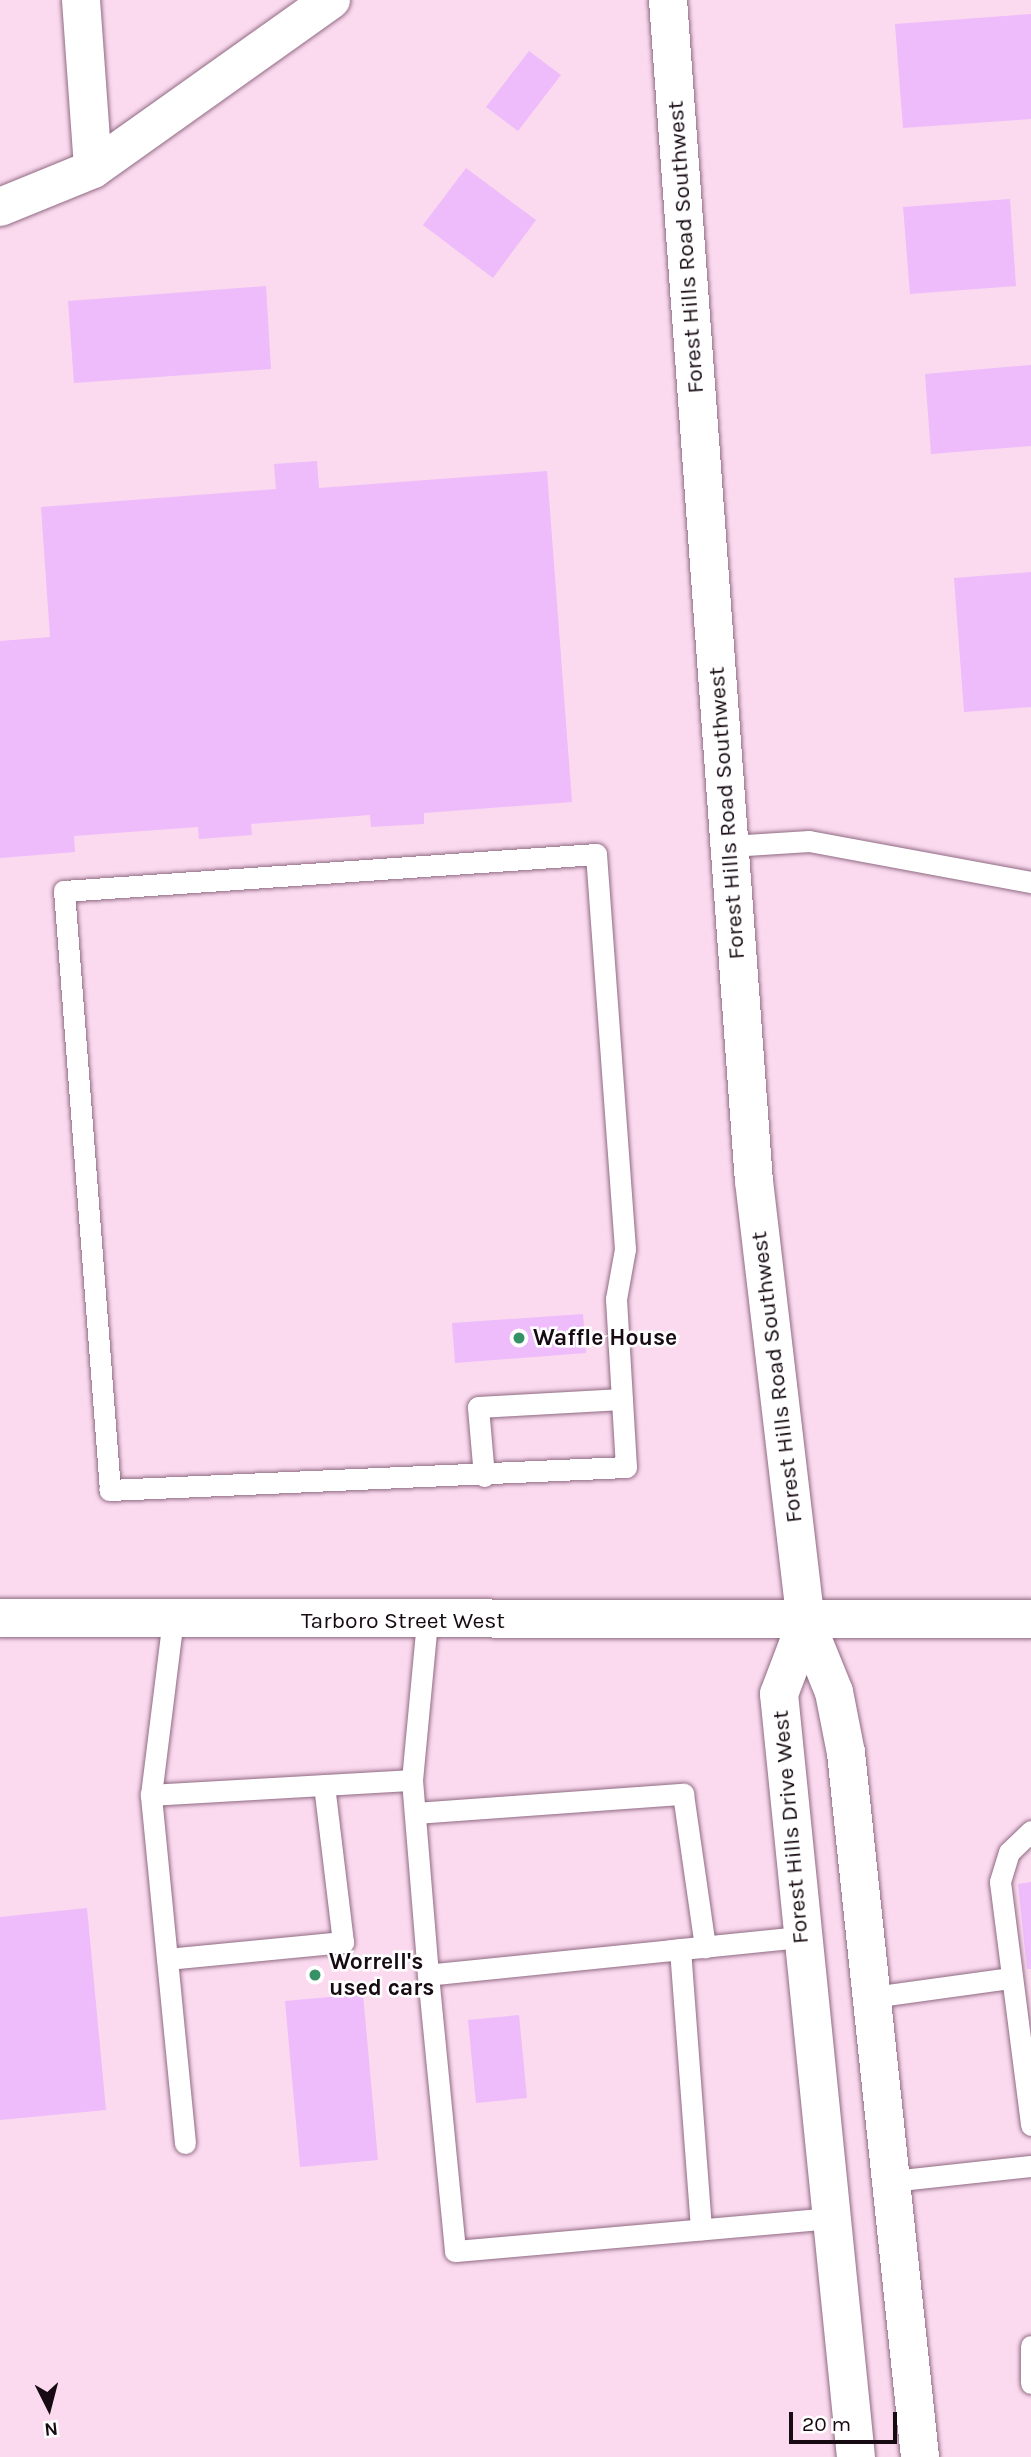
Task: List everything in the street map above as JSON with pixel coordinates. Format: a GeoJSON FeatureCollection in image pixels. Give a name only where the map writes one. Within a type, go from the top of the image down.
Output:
{"type":"FeatureCollection","features":[{"type":"Feature","properties":{"kind":"main road"},"geometry":{"type":"LineString","coordinates":[[81,0],[93,169]]}},
{"type":"Feature","properties":{"kind":"main road"},"geometry":{"type":"LineString","coordinates":[[0,207],[93,169],[331,0]]}},
{"type":"Feature","properties":{"kind":"main road","name":"Forest Hills Road Southwest"},"geometry":{"type":"LineString","coordinates":[[668,0],[754,1181],[806,1623]]}},
{"type":"Feature","properties":{"kind":"main road","name":"Tarboro Street West"},"geometry":{"type":"LineString","coordinates":[[0,1618],[806,1623],[1031,1619]]}},
{"type":"Feature","properties":{"kind":"main road"},"geometry":{"type":"LineString","coordinates":[[806,1623],[834,1692],[846,1753],[920,2457]]}},
{"type":"Feature","properties":{"kind":"main road","name":"Forest Hills Drive West"},"geometry":{"type":"LineString","coordinates":[[806,1623],[779,1694],[800,1937],[856,2457]]}},
{"type":"Feature","properties":{"kind":"lane"},"geometry":{"type":"LineString","coordinates":[[730,846],[809,841],[1031,882]]}},
{"type":"Feature","properties":{"kind":"lane"},"geometry":{"type":"LineString","coordinates":[[596,853],[625,1249],[615,1299],[626,1467],[484,1476],[110,1490],[64,891],[596,853]]}},
{"type":"Feature","properties":{"kind":"lane"},"geometry":{"type":"LineString","coordinates":[[484,1476],[478,1407],[622,1399]]}},
{"type":"Feature","properties":{"kind":"lane"},"geometry":{"type":"LineString","coordinates":[[173,1619],[151,1795],[185,2143]]}},
{"type":"Feature","properties":{"kind":"lane"},"geometry":{"type":"LineString","coordinates":[[427,1621],[412,1780],[455,2251],[830,2218]]}},
{"type":"Feature","properties":{"kind":"lane"},"geometry":{"type":"LineString","coordinates":[[151,1795],[412,1780]]}},
{"type":"Feature","properties":{"kind":"lane"},"geometry":{"type":"LineString","coordinates":[[167,1959],[343,1942],[324,1785]]}},
{"type":"Feature","properties":{"kind":"lane"},"geometry":{"type":"LineString","coordinates":[[415,1813],[683,1794],[705,1947]]}},
{"type":"Feature","properties":{"kind":"lane"},"geometry":{"type":"LineString","coordinates":[[1031,1831],[1009,1852],[1000,1882],[1010,1978],[1031,2125]]}},
{"type":"Feature","properties":{"kind":"lane"},"geometry":{"type":"LineString","coordinates":[[428,1975],[800,1937]]}},
{"type":"Feature","properties":{"kind":"lane"},"geometry":{"type":"LineString","coordinates":[[681,1950],[702,2229]]}},
{"type":"Feature","properties":{"kind":"lane"},"geometry":{"type":"LineString","coordinates":[[873,1997],[1010,1978]]}},
{"type":"Feature","properties":{"kind":"lane"},"geometry":{"type":"LineString","coordinates":[[892,2181],[1031,2166]]}},
{"type":"Feature","properties":{"kind":"lane"},"geometry":{"type":"LineString","coordinates":[[1031,2346],[1031,2383]]}},
{"type":"Feature","properties":{"kind":"building"},"geometry":{"type":"Polygon","coordinates":[[[1031,14],[1031,119],[903,128],[895,24],[1031,14]]]}},
{"type":"Feature","properties":{"kind":"building"},"geometry":{"type":"Polygon","coordinates":[[[529,51],[561,75],[518,131],[486,107],[529,51]]]}},
{"type":"Feature","properties":{"kind":"building"},"geometry":{"type":"Polygon","coordinates":[[[466,168],[536,220],[493,278],[423,225],[466,168]]]}},
{"type":"Feature","properties":{"kind":"building"},"geometry":{"type":"Polygon","coordinates":[[[1010,199],[1016,286],[910,294],[903,207],[1010,199]]]}},
{"type":"Feature","properties":{"kind":"building"},"geometry":{"type":"Polygon","coordinates":[[[266,286],[271,369],[74,383],[68,301],[266,286]]]}},
{"type":"Feature","properties":{"kind":"building"},"geometry":{"type":"Polygon","coordinates":[[[1031,365],[1031,446],[931,454],[925,374],[1031,365]]]}},
{"type":"Feature","properties":{"kind":"building"},"geometry":{"type":"Polygon","coordinates":[[[317,461],[319,488],[547,471],[572,802],[424,813],[424,824],[371,827],[370,815],[251,824],[252,835],[199,839],[198,827],[74,836],[75,852],[0,858],[0,641],[50,637],[41,507],[276,489],[274,464],[317,461]]]}},
{"type":"Feature","properties":{"kind":"building"},"geometry":{"type":"Polygon","coordinates":[[[1031,572],[1031,707],[964,712],[954,578],[1031,572]]]}},
{"type":"Feature","properties":{"kind":"building","name":"Waffle House"},"geometry":{"type":"Polygon","coordinates":[[[583,1314],[586,1353],[455,1363],[452,1323],[583,1314]]]}},
{"type":"Feature","properties":{"kind":"building"},"geometry":{"type":"Polygon","coordinates":[[[1031,1882],[1031,1969],[1027,1969],[1018,1884],[1031,1882]]]}},
{"type":"Feature","properties":{"kind":"building"},"geometry":{"type":"Polygon","coordinates":[[[87,1908],[106,2110],[0,2120],[0,1917],[87,1908]]]}},
{"type":"Feature","properties":{"kind":"building"},"geometry":{"type":"Polygon","coordinates":[[[363,1994],[378,2160],[300,2167],[285,2001],[363,1994]]]}},
{"type":"Feature","properties":{"kind":"building"},"geometry":{"type":"Polygon","coordinates":[[[519,2015],[527,2098],[476,2103],[468,2020],[519,2015]]]}},
{"type":"Feature","properties":{"kind":"place","name":"Waffle House"},"geometry":{"type":"Point","coordinates":[519,1338]}},
{"type":"Feature","properties":{"kind":"place","name":"Worrell's used cars"},"geometry":{"type":"Point","coordinates":[315,1975]}}]}
